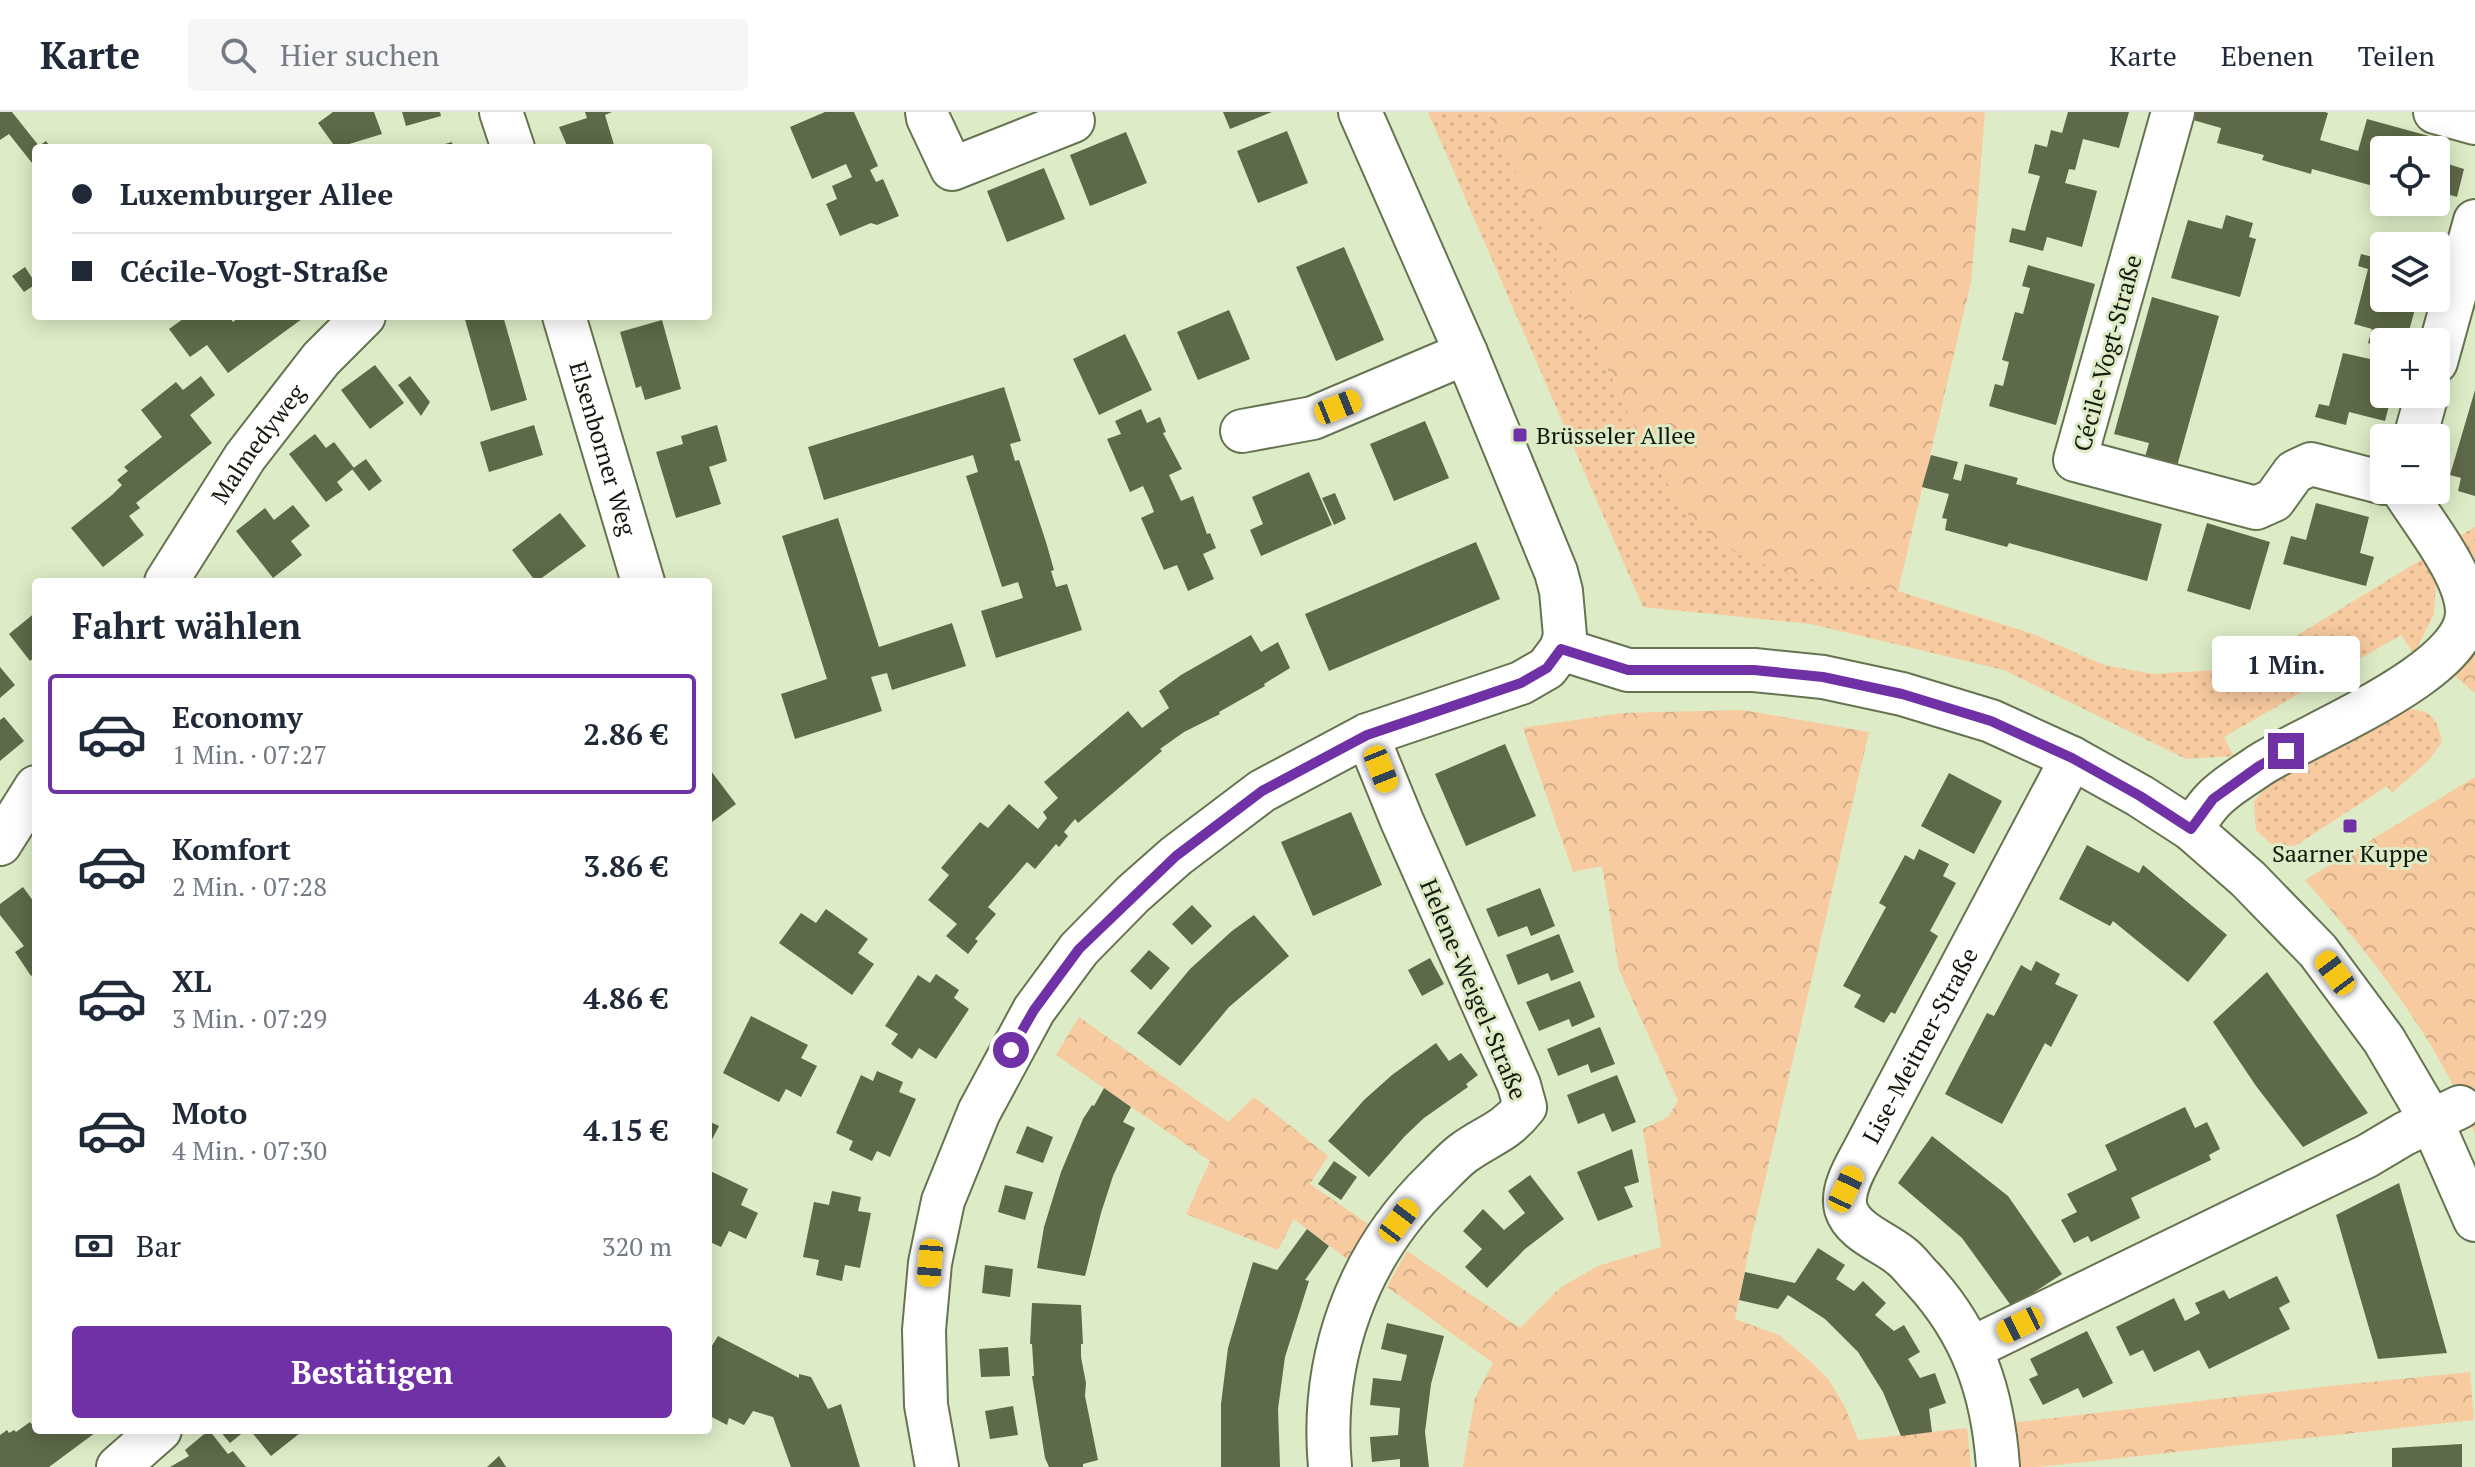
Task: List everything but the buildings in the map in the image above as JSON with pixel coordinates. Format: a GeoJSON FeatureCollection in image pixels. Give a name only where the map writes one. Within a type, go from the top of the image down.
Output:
{"type":"FeatureCollection","features":[{"type":"Feature","properties":{"kind":"street"},"geometry":{"type":"LineString","coordinates":[[501,112],[512,144]]}},
{"type":"Feature","properties":{"kind":"street"},"geometry":{"type":"LineString","coordinates":[[927,112],[952,169],[1073,121]]}},
{"type":"Feature","properties":{"kind":"street"},"geometry":{"type":"LineString","coordinates":[[937,1467],[926,1405],[924,1330],[930,1263],[943,1201],[979,1112],[1034,1010],[1079,949],[1176,856],[1262,791],[1367,735],[1521,683],[1547,668],[1561,649],[1565,636],[1556,572],[1466,353],[1360,112]]}},
{"type":"Feature","properties":{"kind":"street","name":"Cécile-Vogt-Straße"},"geometry":{"type":"LineString","coordinates":[[2173,112],[2075,460],[2256,508],[2274,500],[2294,472],[2311,464],[2370,479]]}},
{"type":"Feature","properties":{"kind":"street"},"geometry":{"type":"LineString","coordinates":[[2435,112],[2475,123]]}},
{"type":"Feature","properties":{"kind":"street"},"geometry":{"type":"LineString","coordinates":[[2445,328],[2475,221]]}},
{"type":"Feature","properties":{"kind":"street","name":"Malmedyweg"},"geometry":{"type":"LineString","coordinates":[[169,578],[245,457],[321,359],[360,320]]}},
{"type":"Feature","properties":{"kind":"street","name":"Elsenborner Weg"},"geometry":{"type":"LineString","coordinates":[[565,320],[642,578]]}},
{"type":"Feature","properties":{"kind":"street"},"geometry":{"type":"LineString","coordinates":[[1242,431],[1313,418],[1466,353]]}},
{"type":"Feature","properties":{"kind":"street"},"geometry":{"type":"LineString","coordinates":[[2191,829],[2213,799],[2259,766],[2420,676],[2445,655],[2459,637],[2467,615],[2464,594],[2454,571],[2412,504]]}},
{"type":"Feature","properties":{"kind":"street"},"geometry":{"type":"LineString","coordinates":[[1561,649],[1628,670],[1740,669],[1823,677],[1902,694],[1991,721],[2072,758],[2140,796],[2191,829],[2248,879],[2318,951],[2384,1040],[2446,1113],[2475,1220]]}},
{"type":"Feature","properties":{"kind":"street","name":"Helene-Weigel-Straße"},"geometry":{"type":"LineString","coordinates":[[1330,1467],[1329,1397],[1338,1346],[1353,1296],[1374,1256],[1416,1198],[1462,1154],[1511,1125],[1525,1107],[1519,1085],[1367,735]]}},
{"type":"Feature","properties":{"kind":"street","name":"Lise-Meitner-Straße"},"geometry":{"type":"LineString","coordinates":[[1998,1467],[1986,1392],[1972,1348],[1940,1297],[1903,1257],[1856,1225],[1846,1208],[1846,1189],[2072,758]]}},
{"type":"Feature","properties":{"kind":"street"},"geometry":{"type":"LineString","coordinates":[[0,844],[32,793]]}},
{"type":"Feature","properties":{"kind":"street"},"geometry":{"type":"LineString","coordinates":[[1972,1348],[2367,1156],[2446,1113]]}},
{"type":"Feature","properties":{"kind":"street"},"geometry":{"type":"LineString","coordinates":[[118,1467],[155,1434]]}},
{"type":"Feature","properties":{"kind":"green space"},"geometry":{"type":"Polygon","coordinates":[[[1428,112],[1487,112],[1648,455],[1799,577],[1898,591],[2033,634],[2104,665],[2153,674],[2215,670],[2265,655],[2424,558],[2436,583],[2434,614],[2414,654],[2401,635],[2224,737],[2234,756],[2186,759],[2004,670],[1811,624],[1643,607],[1428,112]]]}},
{"type":"Feature","properties":{"kind":"green space"},"geometry":{"type":"Polygon","coordinates":[[[1487,112],[1985,112],[1971,282],[1898,591],[1799,577],[1739,555],[1695,524],[1648,455],[1487,112]]]}},
{"type":"Feature","properties":{"kind":"green space"},"geometry":{"type":"Polygon","coordinates":[[[2475,527],[2475,570],[2455,539],[2475,527]]]}},
{"type":"Feature","properties":{"kind":"green space"},"geometry":{"type":"Polygon","coordinates":[[[2475,654],[2475,693],[2450,672],[2475,654]]]}},
{"type":"Feature","properties":{"kind":"green space"},"geometry":{"type":"Polygon","coordinates":[[[2399,707],[2429,714],[2437,724],[2442,742],[2429,760],[2392,793],[2387,786],[2295,846],[2271,844],[2256,830],[2254,802],[2268,784],[2399,707]]]}},
{"type":"Feature","properties":{"kind":"green space"},"geometry":{"type":"Polygon","coordinates":[[[1743,710],[1869,732],[1735,1319],[1779,1335],[1811,1362],[1829,1380],[1845,1407],[1858,1440],[1967,1428],[1971,1467],[1463,1467],[1475,1398],[1493,1363],[1387,1287],[1407,1251],[1520,1328],[1561,1287],[1598,1266],[1661,1247],[1643,1129],[1668,1117],[1678,1101],[1619,970],[1602,866],[1573,872],[1523,728],[1622,713],[1743,710]]]}},
{"type":"Feature","properties":{"kind":"green space"},"geometry":{"type":"Polygon","coordinates":[[[2475,777],[2475,1134],[2442,1065],[2401,1000],[2305,880],[2475,777]]]}},
{"type":"Feature","properties":{"kind":"green space"},"geometry":{"type":"Polygon","coordinates":[[[1079,1017],[1228,1122],[1254,1097],[1328,1156],[1310,1184],[1371,1226],[1350,1261],[1294,1219],[1278,1250],[1186,1214],[1210,1161],[1056,1055],[1079,1017]]]}},
{"type":"Feature","properties":{"kind":"green space"},"geometry":{"type":"Polygon","coordinates":[[[2470,1372],[2474,1420],[2015,1467],[2011,1423],[2470,1372]]]}},
{"type":"Feature","properties":{"kind":"place","name":"Brüsseler Allee"},"geometry":{"type":"Point","coordinates":[1520,435]}},
{"type":"Feature","properties":{"kind":"place","name":"Saarner Kuppe"},"geometry":{"type":"Point","coordinates":[2350,826]}},
{"type":"Feature","properties":{"kind":"route"},"geometry":{"type":"LineString","coordinates":[[1011,1050],[1034,1010],[1079,949],[1176,856],[1262,791],[1367,735],[1521,683],[1547,668],[1561,649],[1628,670],[1754,670],[1823,677],[1902,694],[1991,721],[2072,758],[2191,829],[2213,799],[2286,751]]}}]}
